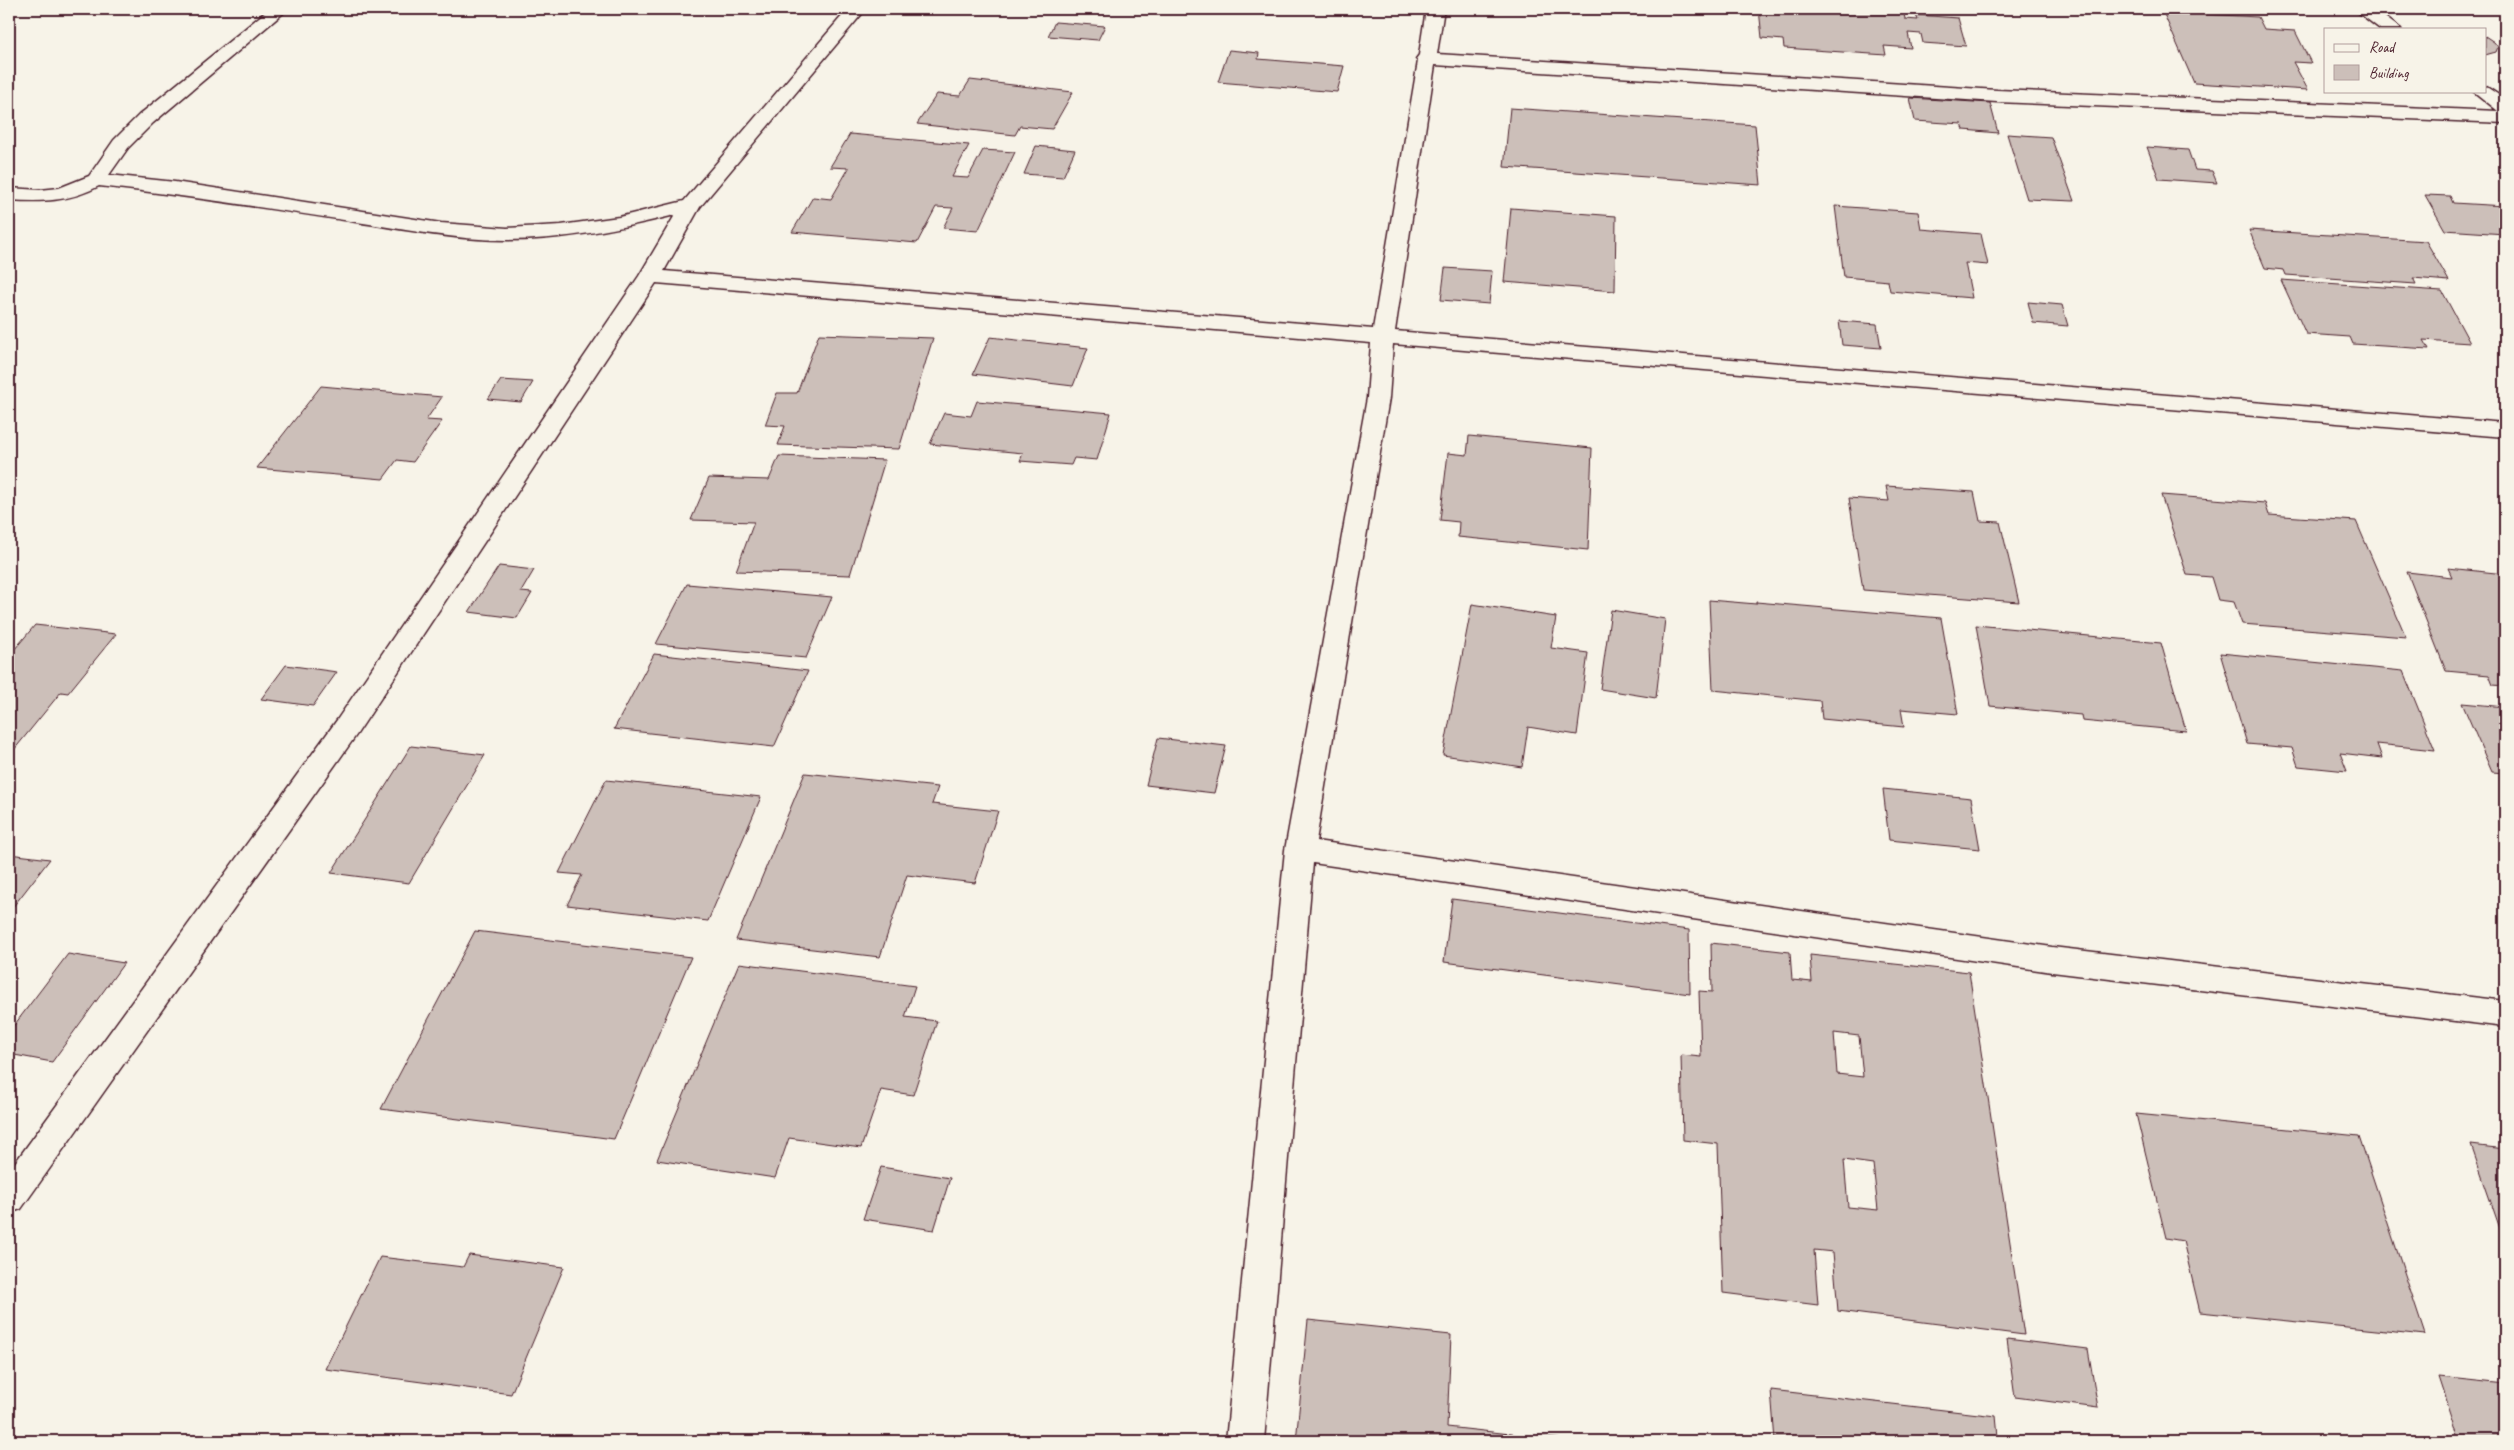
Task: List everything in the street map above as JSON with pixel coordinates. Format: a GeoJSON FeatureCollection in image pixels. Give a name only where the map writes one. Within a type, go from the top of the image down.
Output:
{"type":"FeatureCollection","features":[{"type":"Feature","properties":{"kind":"street"},"geometry":{"type":"LineString","coordinates":[[9,194],[40,196],[60,194],[81,188],[96,180],[121,144],[146,119],[280,9]]}},
{"type":"Feature","properties":{"kind":"street"},"geometry":{"type":"LineString","coordinates":[[9,1198],[347,727],[650,276],[691,205],[857,9]]}},
{"type":"Feature","properties":{"kind":"street"},"geometry":{"type":"LineString","coordinates":[[1246,1441],[1300,850],[1378,398],[1383,337],[1425,59],[1435,9]]}},
{"type":"Feature","properties":{"kind":"street"},"geometry":{"type":"LineString","coordinates":[[2363,9],[2391,28]]}},
{"type":"Feature","properties":{"kind":"street"},"geometry":{"type":"LineString","coordinates":[[1425,59],[1997,96],[2505,117]]}},
{"type":"Feature","properties":{"kind":"street"},"geometry":{"type":"LineString","coordinates":[[2483,92],[2505,107]]}},
{"type":"Feature","properties":{"kind":"street"},"geometry":{"type":"LineString","coordinates":[[96,180],[175,188],[440,229],[507,234],[561,232],[609,224],[691,205]]}},
{"type":"Feature","properties":{"kind":"street"},"geometry":{"type":"LineString","coordinates":[[650,276],[2505,430]]}},
{"type":"Feature","properties":{"kind":"street"},"geometry":{"type":"LineString","coordinates":[[1300,850],[1786,923],[2291,992],[2505,1014]]}},
{"type":"Feature","properties":{"kind":"building"},"geometry":{"type":"Polygon","coordinates":[[[1759,9],[1903,9],[1905,19],[1918,20],[1916,15],[1958,18],[1966,46],[1923,43],[1921,34],[1908,33],[1911,48],[1884,46],[1886,55],[1784,48],[1783,40],[1762,38],[1759,9]]]}},
{"type":"Feature","properties":{"kind":"building"},"geometry":{"type":"Polygon","coordinates":[[[2163,12],[2258,17],[2264,29],[2295,31],[2311,63],[2293,62],[2308,90],[2194,83],[2163,12]]]}},
{"type":"Feature","properties":{"kind":"building"},"geometry":{"type":"Polygon","coordinates":[[[1055,22],[1105,26],[1098,40],[1048,36],[1055,22]]]}},
{"type":"Feature","properties":{"kind":"building"},"geometry":{"type":"Polygon","coordinates":[[[2486,37],[2498,47],[2496,52],[2486,55],[2486,37]]]}},
{"type":"Feature","properties":{"kind":"building"},"geometry":{"type":"Polygon","coordinates":[[[1229,50],[1259,53],[1258,59],[1344,66],[1337,92],[1218,82],[1229,50]]]}},
{"type":"Feature","properties":{"kind":"building"},"geometry":{"type":"Polygon","coordinates":[[[970,80],[1073,92],[1052,129],[1020,126],[1015,135],[917,124],[937,94],[960,96],[970,80]]]}},
{"type":"Feature","properties":{"kind":"building"},"geometry":{"type":"Polygon","coordinates":[[[1910,98],[1990,103],[1998,133],[1964,130],[1962,124],[1915,121],[1910,98]]]}},
{"type":"Feature","properties":{"kind":"building"},"geometry":{"type":"Polygon","coordinates":[[[1510,108],[1755,125],[1761,185],[1504,167],[1510,108]]]}},
{"type":"Feature","properties":{"kind":"building"},"geometry":{"type":"Polygon","coordinates":[[[850,134],[969,145],[952,177],[968,178],[983,150],[1015,152],[978,231],[943,228],[953,208],[936,207],[917,243],[792,232],[813,197],[831,199],[849,168],[830,167],[850,134]]]}},
{"type":"Feature","properties":{"kind":"building"},"geometry":{"type":"Polygon","coordinates":[[[2007,134],[2051,137],[2074,201],[2027,199],[2007,134]]]}},
{"type":"Feature","properties":{"kind":"building"},"geometry":{"type":"Polygon","coordinates":[[[1036,146],[1075,150],[1063,177],[1024,174],[1036,146]]]}},
{"type":"Feature","properties":{"kind":"building"},"geometry":{"type":"Polygon","coordinates":[[[2147,147],[2188,150],[2195,170],[2212,171],[2217,183],[2159,179],[2147,147]]]}},
{"type":"Feature","properties":{"kind":"building"},"geometry":{"type":"Polygon","coordinates":[[[2425,195],[2450,196],[2453,203],[2505,206],[2505,234],[2445,230],[2425,195]]]}},
{"type":"Feature","properties":{"kind":"building"},"geometry":{"type":"Polygon","coordinates":[[[1835,206],[1918,212],[1921,229],[1981,234],[1988,265],[1965,263],[1972,298],[1890,291],[1888,281],[1844,277],[1835,206]]]}},
{"type":"Feature","properties":{"kind":"building"},"geometry":{"type":"Polygon","coordinates":[[[1511,208],[1616,216],[1615,291],[1504,282],[1511,208]]]}},
{"type":"Feature","properties":{"kind":"building"},"geometry":{"type":"Polygon","coordinates":[[[2249,230],[2426,241],[2449,281],[2413,278],[2416,284],[2286,275],[2284,270],[2265,268],[2249,230]]]}},
{"type":"Feature","properties":{"kind":"building"},"geometry":{"type":"Polygon","coordinates":[[[1445,268],[1492,271],[1489,304],[1441,300],[1445,268]]]}},
{"type":"Feature","properties":{"kind":"building"},"geometry":{"type":"Polygon","coordinates":[[[2281,280],[2442,291],[2470,343],[2424,340],[2429,349],[2353,344],[2350,337],[2306,334],[2281,280]]]}},
{"type":"Feature","properties":{"kind":"building"},"geometry":{"type":"Polygon","coordinates":[[[2028,302],[2062,305],[2068,326],[2033,323],[2028,302]]]}},
{"type":"Feature","properties":{"kind":"building"},"geometry":{"type":"Polygon","coordinates":[[[1839,321],[1877,324],[1881,348],[1842,345],[1839,321]]]}},
{"type":"Feature","properties":{"kind":"building"},"geometry":{"type":"Polygon","coordinates":[[[819,334],[933,338],[899,449],[778,445],[785,426],[765,425],[777,393],[797,393],[819,334]]]}},
{"type":"Feature","properties":{"kind":"building"},"geometry":{"type":"Polygon","coordinates":[[[990,337],[1088,348],[1073,386],[973,374],[990,337]]]}},
{"type":"Feature","properties":{"kind":"building"},"geometry":{"type":"Polygon","coordinates":[[[501,380],[533,382],[521,402],[488,399],[501,380]]]}},
{"type":"Feature","properties":{"kind":"building"},"geometry":{"type":"Polygon","coordinates":[[[321,386],[442,397],[426,420],[442,421],[413,462],[397,460],[383,479],[257,468],[321,386]]]}},
{"type":"Feature","properties":{"kind":"building"},"geometry":{"type":"Polygon","coordinates":[[[977,401],[1111,413],[1097,460],[1074,458],[1071,465],[1020,461],[1023,453],[930,444],[944,413],[971,416],[977,401]]]}},
{"type":"Feature","properties":{"kind":"building"},"geometry":{"type":"Polygon","coordinates":[[[1469,436],[1592,448],[1588,550],[1458,537],[1459,522],[1440,520],[1448,453],[1467,455],[1469,436]]]}},
{"type":"Feature","properties":{"kind":"building"},"geometry":{"type":"Polygon","coordinates":[[[779,456],[885,460],[850,575],[736,571],[754,522],[691,520],[709,478],[769,480],[779,456]]]}},
{"type":"Feature","properties":{"kind":"building"},"geometry":{"type":"Polygon","coordinates":[[[1886,486],[1974,492],[1980,521],[2000,522],[2019,602],[1863,590],[1849,498],[1889,501],[1886,486]]]}},
{"type":"Feature","properties":{"kind":"building"},"geometry":{"type":"Polygon","coordinates":[[[2161,495],[2265,503],[2269,515],[2356,521],[2406,637],[2242,624],[2234,602],[2218,600],[2211,577],[2187,575],[2161,495]]]}},
{"type":"Feature","properties":{"kind":"building"},"geometry":{"type":"Polygon","coordinates":[[[499,566],[534,570],[521,592],[532,593],[517,618],[469,612],[499,566]]]}},
{"type":"Feature","properties":{"kind":"building"},"geometry":{"type":"Polygon","coordinates":[[[2448,568],[2505,574],[2505,686],[2493,685],[2489,675],[2446,671],[2407,572],[2452,577],[2448,568]]]}},
{"type":"Feature","properties":{"kind":"building"},"geometry":{"type":"Polygon","coordinates":[[[687,584],[832,597],[806,658],[656,644],[687,584]]]}},
{"type":"Feature","properties":{"kind":"building"},"geometry":{"type":"Polygon","coordinates":[[[1709,600],[1756,604],[1756,602],[1941,618],[1958,714],[1901,709],[1904,727],[1822,719],[1820,701],[1713,690],[1709,600]]]}},
{"type":"Feature","properties":{"kind":"building"},"geometry":{"type":"Polygon","coordinates":[[[1472,604],[1556,617],[1551,648],[1588,653],[1577,735],[1528,727],[1522,767],[1443,755],[1472,604]]]}},
{"type":"Feature","properties":{"kind":"building"},"geometry":{"type":"Polygon","coordinates":[[[1611,610],[1665,619],[1656,698],[1600,689],[1611,610]]]}},
{"type":"Feature","properties":{"kind":"building"},"geometry":{"type":"Polygon","coordinates":[[[35,625],[116,634],[68,693],[61,692],[9,756],[9,656],[35,625]]]}},
{"type":"Feature","properties":{"kind":"building"},"geometry":{"type":"Polygon","coordinates":[[[1976,625],[2161,643],[2186,731],[2082,721],[2081,715],[1990,706],[1976,625]]]}},
{"type":"Feature","properties":{"kind":"building"},"geometry":{"type":"Polygon","coordinates":[[[2220,653],[2403,671],[2435,750],[2377,744],[2382,758],[2340,753],[2347,771],[2298,766],[2292,748],[2247,744],[2220,653]]]}},
{"type":"Feature","properties":{"kind":"building"},"geometry":{"type":"Polygon","coordinates":[[[654,654],[808,671],[774,747],[614,729],[654,654]]]}},
{"type":"Feature","properties":{"kind":"building"},"geometry":{"type":"Polygon","coordinates":[[[286,665],[337,672],[313,706],[261,699],[286,665]]]}},
{"type":"Feature","properties":{"kind":"building"},"geometry":{"type":"Polygon","coordinates":[[[2462,703],[2505,707],[2505,773],[2492,772],[2462,703]]]}},
{"type":"Feature","properties":{"kind":"building"},"geometry":{"type":"Polygon","coordinates":[[[1158,738],[1226,746],[1214,793],[1146,785],[1158,738]]]}},
{"type":"Feature","properties":{"kind":"building"},"geometry":{"type":"Polygon","coordinates":[[[411,746],[485,755],[409,883],[331,873],[411,746]]]}},
{"type":"Feature","properties":{"kind":"building"},"geometry":{"type":"Polygon","coordinates":[[[805,773],[938,787],[932,804],[998,811],[975,883],[907,875],[880,957],[736,940],[805,773]]]}},
{"type":"Feature","properties":{"kind":"building"},"geometry":{"type":"Polygon","coordinates":[[[606,780],[761,797],[708,921],[567,905],[582,875],[559,873],[606,780]]]}},
{"type":"Feature","properties":{"kind":"building"},"geometry":{"type":"Polygon","coordinates":[[[1883,789],[1971,798],[1980,849],[1889,840],[1883,789]]]}},
{"type":"Feature","properties":{"kind":"building"},"geometry":{"type":"Polygon","coordinates":[[[9,854],[50,859],[9,912],[9,854]]]}},
{"type":"Feature","properties":{"kind":"building"},"geometry":{"type":"Polygon","coordinates":[[[1452,899],[1689,930],[1690,994],[1444,962],[1452,899]]]}},
{"type":"Feature","properties":{"kind":"building"},"geometry":{"type":"Polygon","coordinates":[[[475,931],[691,957],[614,1139],[381,1109],[475,931]]]}},
{"type":"Feature","properties":{"kind":"building"},"geometry":{"type":"Polygon","coordinates":[[[1711,943],[1790,952],[1792,980],[1812,982],[1810,955],[1969,972],[2024,1335],[1838,1311],[1833,1252],[1814,1250],[1818,1305],[1723,1293],[1718,1144],[1683,1140],[1681,1055],[1701,1057],[1699,991],[1712,992],[1711,943]],[[1834,1033],[1837,1074],[1863,1077],[1859,1036],[1834,1033]],[[1844,1160],[1848,1207],[1878,1210],[1873,1164],[1844,1160]]]}},
{"type":"Feature","properties":{"kind":"building"},"geometry":{"type":"Polygon","coordinates":[[[68,954],[124,963],[52,1062],[9,1054],[9,1032],[68,954]]]}},
{"type":"Feature","properties":{"kind":"building"},"geometry":{"type":"Polygon","coordinates":[[[739,963],[915,986],[905,1017],[937,1021],[913,1095],[881,1090],[861,1148],[789,1138],[775,1178],[657,1160],[739,963]]]}},
{"type":"Feature","properties":{"kind":"building"},"geometry":{"type":"Polygon","coordinates":[[[2136,1114],[2359,1136],[2425,1335],[2200,1312],[2183,1241],[2166,1238],[2136,1114]]]}},
{"type":"Feature","properties":{"kind":"building"},"geometry":{"type":"Polygon","coordinates":[[[2471,1145],[2505,1149],[2505,1243],[2471,1145]]]}},
{"type":"Feature","properties":{"kind":"building"},"geometry":{"type":"Polygon","coordinates":[[[881,1167],[950,1178],[934,1230],[863,1219],[881,1167]]]}},
{"type":"Feature","properties":{"kind":"building"},"geometry":{"type":"Polygon","coordinates":[[[469,1255],[564,1267],[511,1394],[325,1369],[380,1257],[463,1267],[469,1255]]]}},
{"type":"Feature","properties":{"kind":"building"},"geometry":{"type":"Polygon","coordinates":[[[1308,1320],[1451,1335],[1447,1427],[1574,1441],[1296,1441],[1308,1320]]]}},
{"type":"Feature","properties":{"kind":"building"},"geometry":{"type":"Polygon","coordinates":[[[2007,1339],[2088,1349],[2098,1408],[2015,1397],[2007,1339]]]}},
{"type":"Feature","properties":{"kind":"building"},"geometry":{"type":"Polygon","coordinates":[[[2439,1377],[2505,1384],[2505,1441],[2460,1441],[2439,1377]]]}},
{"type":"Feature","properties":{"kind":"building"},"geometry":{"type":"Polygon","coordinates":[[[1771,1390],[1996,1416],[1998,1437],[2023,1441],[1775,1441],[1771,1390]]]}}]}
